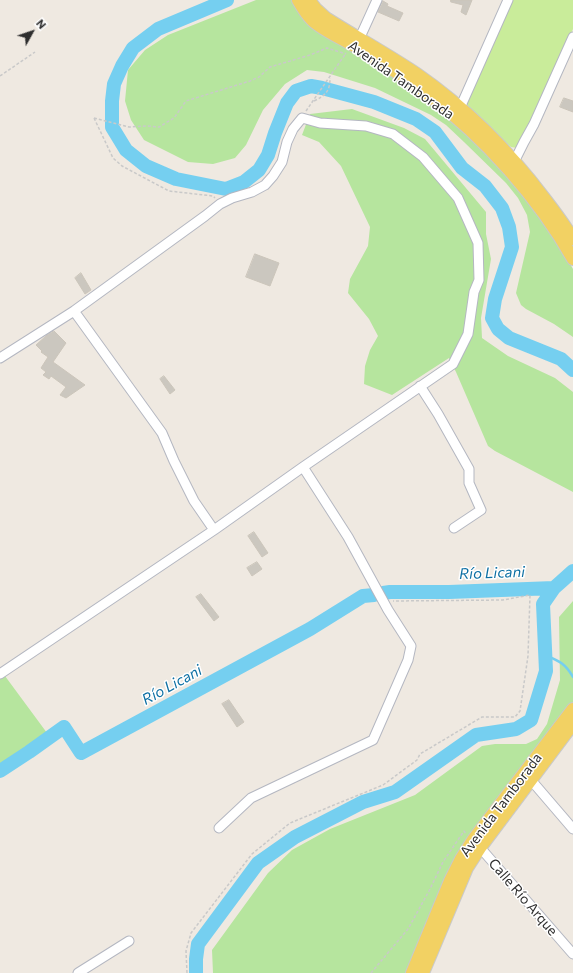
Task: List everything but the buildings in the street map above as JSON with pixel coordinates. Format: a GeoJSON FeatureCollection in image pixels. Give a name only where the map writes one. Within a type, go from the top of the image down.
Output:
{"type":"FeatureCollection","features":[{"type":"Feature","properties":{"kind":"main road","name":"Avenida Tamborada"},"geometry":{"type":"LineString","coordinates":[[298,0],[304,11],[319,26],[379,61],[430,96],[477,136],[537,204],[573,259]]}},
{"type":"Feature","properties":{"kind":"main road","name":"Avenida Tamborada"},"geometry":{"type":"LineString","coordinates":[[309,0],[353,46],[418,75],[447,96],[514,160],[555,212],[573,239]]}},
{"type":"Feature","properties":{"kind":"main road","name":"Avenida Tamborada"},"geometry":{"type":"LineString","coordinates":[[423,973],[477,844],[573,709]]}},
{"type":"Feature","properties":{"kind":"main road","name":"Avenida Tamborada"},"geometry":{"type":"LineString","coordinates":[[412,973],[450,881],[461,859],[477,844],[531,780],[573,724]]}},
{"type":"Feature","properties":{"kind":"street"},"geometry":{"type":"LineString","coordinates":[[353,46],[377,0]]}},
{"type":"Feature","properties":{"kind":"street"},"geometry":{"type":"LineString","coordinates":[[460,108],[508,0]]}},
{"type":"Feature","properties":{"kind":"street"},"geometry":{"type":"LineString","coordinates":[[514,160],[534,124],[570,51],[573,37]]}},
{"type":"Feature","properties":{"kind":"street"},"geometry":{"type":"LineString","coordinates":[[0,358],[74,311],[220,204],[232,198],[252,192],[265,185],[282,162],[287,142],[293,129],[302,118],[320,123],[366,126],[393,134],[423,157],[458,198],[478,243],[479,280],[474,292],[468,334],[453,364],[302,467],[214,530],[0,674]]}},
{"type":"Feature","properties":{"kind":"street"},"geometry":{"type":"LineString","coordinates":[[74,311],[162,433],[194,501],[214,530]]}},
{"type":"Feature","properties":{"kind":"street"},"geometry":{"type":"LineString","coordinates":[[420,386],[438,414],[469,469],[469,483],[481,510],[454,528]]}},
{"type":"Feature","properties":{"kind":"street"},"geometry":{"type":"LineString","coordinates":[[219,828],[251,798],[373,740],[408,660],[411,646],[383,601],[348,537],[302,467]]}},
{"type":"Feature","properties":{"kind":"street"},"geometry":{"type":"LineString","coordinates":[[531,780],[573,829]]}},
{"type":"Feature","properties":{"kind":"street","name":"Calle Río Arque"},"geometry":{"type":"LineString","coordinates":[[477,844],[573,954]]}},
{"type":"Feature","properties":{"kind":"street"},"geometry":{"type":"LineString","coordinates":[[78,973],[129,941]]}},
{"type":"Feature","properties":{"kind":"path"},"geometry":{"type":"LineString","coordinates":[[302,118],[353,46]]}},
{"type":"Feature","properties":{"kind":"path"},"geometry":{"type":"LineString","coordinates":[[220,204],[213,196],[169,191],[122,166],[113,158],[94,118],[129,127],[159,127],[174,118],[186,101],[250,81],[259,77],[270,67],[310,55],[327,48],[353,46]]}},
{"type":"Feature","properties":{"kind":"path"},"geometry":{"type":"LineString","coordinates":[[0,76],[35,52]]}},
{"type":"Feature","properties":{"kind":"path"},"geometry":{"type":"LineString","coordinates":[[313,102],[324,95],[330,86],[330,77]]}},
{"type":"Feature","properties":{"kind":"path"},"geometry":{"type":"LineString","coordinates":[[188,973],[186,951],[191,933],[252,854],[290,823],[383,785],[417,760],[420,754],[482,717],[515,717],[520,711],[528,656],[530,595],[503,600],[383,601]]}},
{"type":"Feature","properties":{"kind":"path"},"geometry":{"type":"LineString","coordinates":[[371,973],[408,929],[443,862],[464,831],[477,844]]}},
{"type":"Feature","properties":{"kind":"green space"},"geometry":{"type":"Polygon","coordinates":[[[256,0],[294,0],[427,100],[463,130],[515,185],[558,243],[573,269],[573,337],[554,324],[526,309],[521,305],[516,293],[530,232],[527,215],[518,198],[506,183],[446,125],[431,115],[375,88],[324,72],[307,70],[285,84],[263,110],[246,145],[235,158],[213,164],[188,162],[144,140],[131,120],[125,101],[128,70],[145,50],[168,35],[256,0]]]}},
{"type":"Feature","properties":{"kind":"green space"},"geometry":{"type":"Polygon","coordinates":[[[512,0],[573,0],[573,29],[517,148],[511,147],[480,120],[465,103],[512,0]]]}},
{"type":"Feature","properties":{"kind":"green space"},"geometry":{"type":"Polygon","coordinates":[[[352,109],[404,128],[425,139],[486,212],[486,234],[491,259],[481,318],[482,338],[508,356],[555,378],[573,392],[573,492],[488,446],[449,358],[392,395],[364,384],[365,366],[370,350],[378,336],[369,319],[348,293],[350,279],[368,246],[370,227],[341,166],[319,142],[302,135],[310,114],[352,109]]]}},
{"type":"Feature","properties":{"kind":"green space"},"geometry":{"type":"Polygon","coordinates":[[[573,601],[573,702],[507,790],[408,973],[213,973],[212,950],[268,873],[292,850],[330,829],[415,795],[482,746],[495,744],[526,744],[537,739],[547,724],[560,680],[559,617],[573,601]]]}},
{"type":"Feature","properties":{"kind":"green space"},"geometry":{"type":"Polygon","coordinates":[[[5,676],[50,737],[0,771],[0,679],[5,676]]]}},
{"type":"Feature","properties":{"kind":"waterway"},"geometry":{"type":"LineString","coordinates":[[227,0],[158,29],[133,48],[122,66],[114,84],[112,101],[112,127],[126,150],[146,166],[176,179],[226,189],[244,182],[259,170],[268,155],[287,103],[296,91],[311,86],[322,88],[374,102],[416,119],[435,132],[462,168],[485,186],[502,208],[509,227],[512,247],[495,299],[492,318],[498,329],[509,338],[561,359],[573,370]]}},
{"type":"Feature","properties":{"kind":"waterway"},"geometry":{"type":"LineString","coordinates":[[196,973],[198,944],[258,863],[295,837],[363,802],[395,792],[476,735],[516,729],[531,720],[546,671],[543,604],[554,588],[573,571]]}},
{"type":"Feature","properties":{"kind":"waterway","name":"Río Licani"},"geometry":{"type":"LineString","coordinates":[[383,593],[554,588]]}},
{"type":"Feature","properties":{"kind":"waterway","name":"Río Licani"},"geometry":{"type":"LineString","coordinates":[[0,771],[64,727],[81,753],[310,629],[363,596],[374,595]]}},
{"type":"Feature","properties":{"kind":"waterway"},"geometry":{"type":"LineString","coordinates":[[545,655],[561,663],[567,668],[573,677]]}}]}
